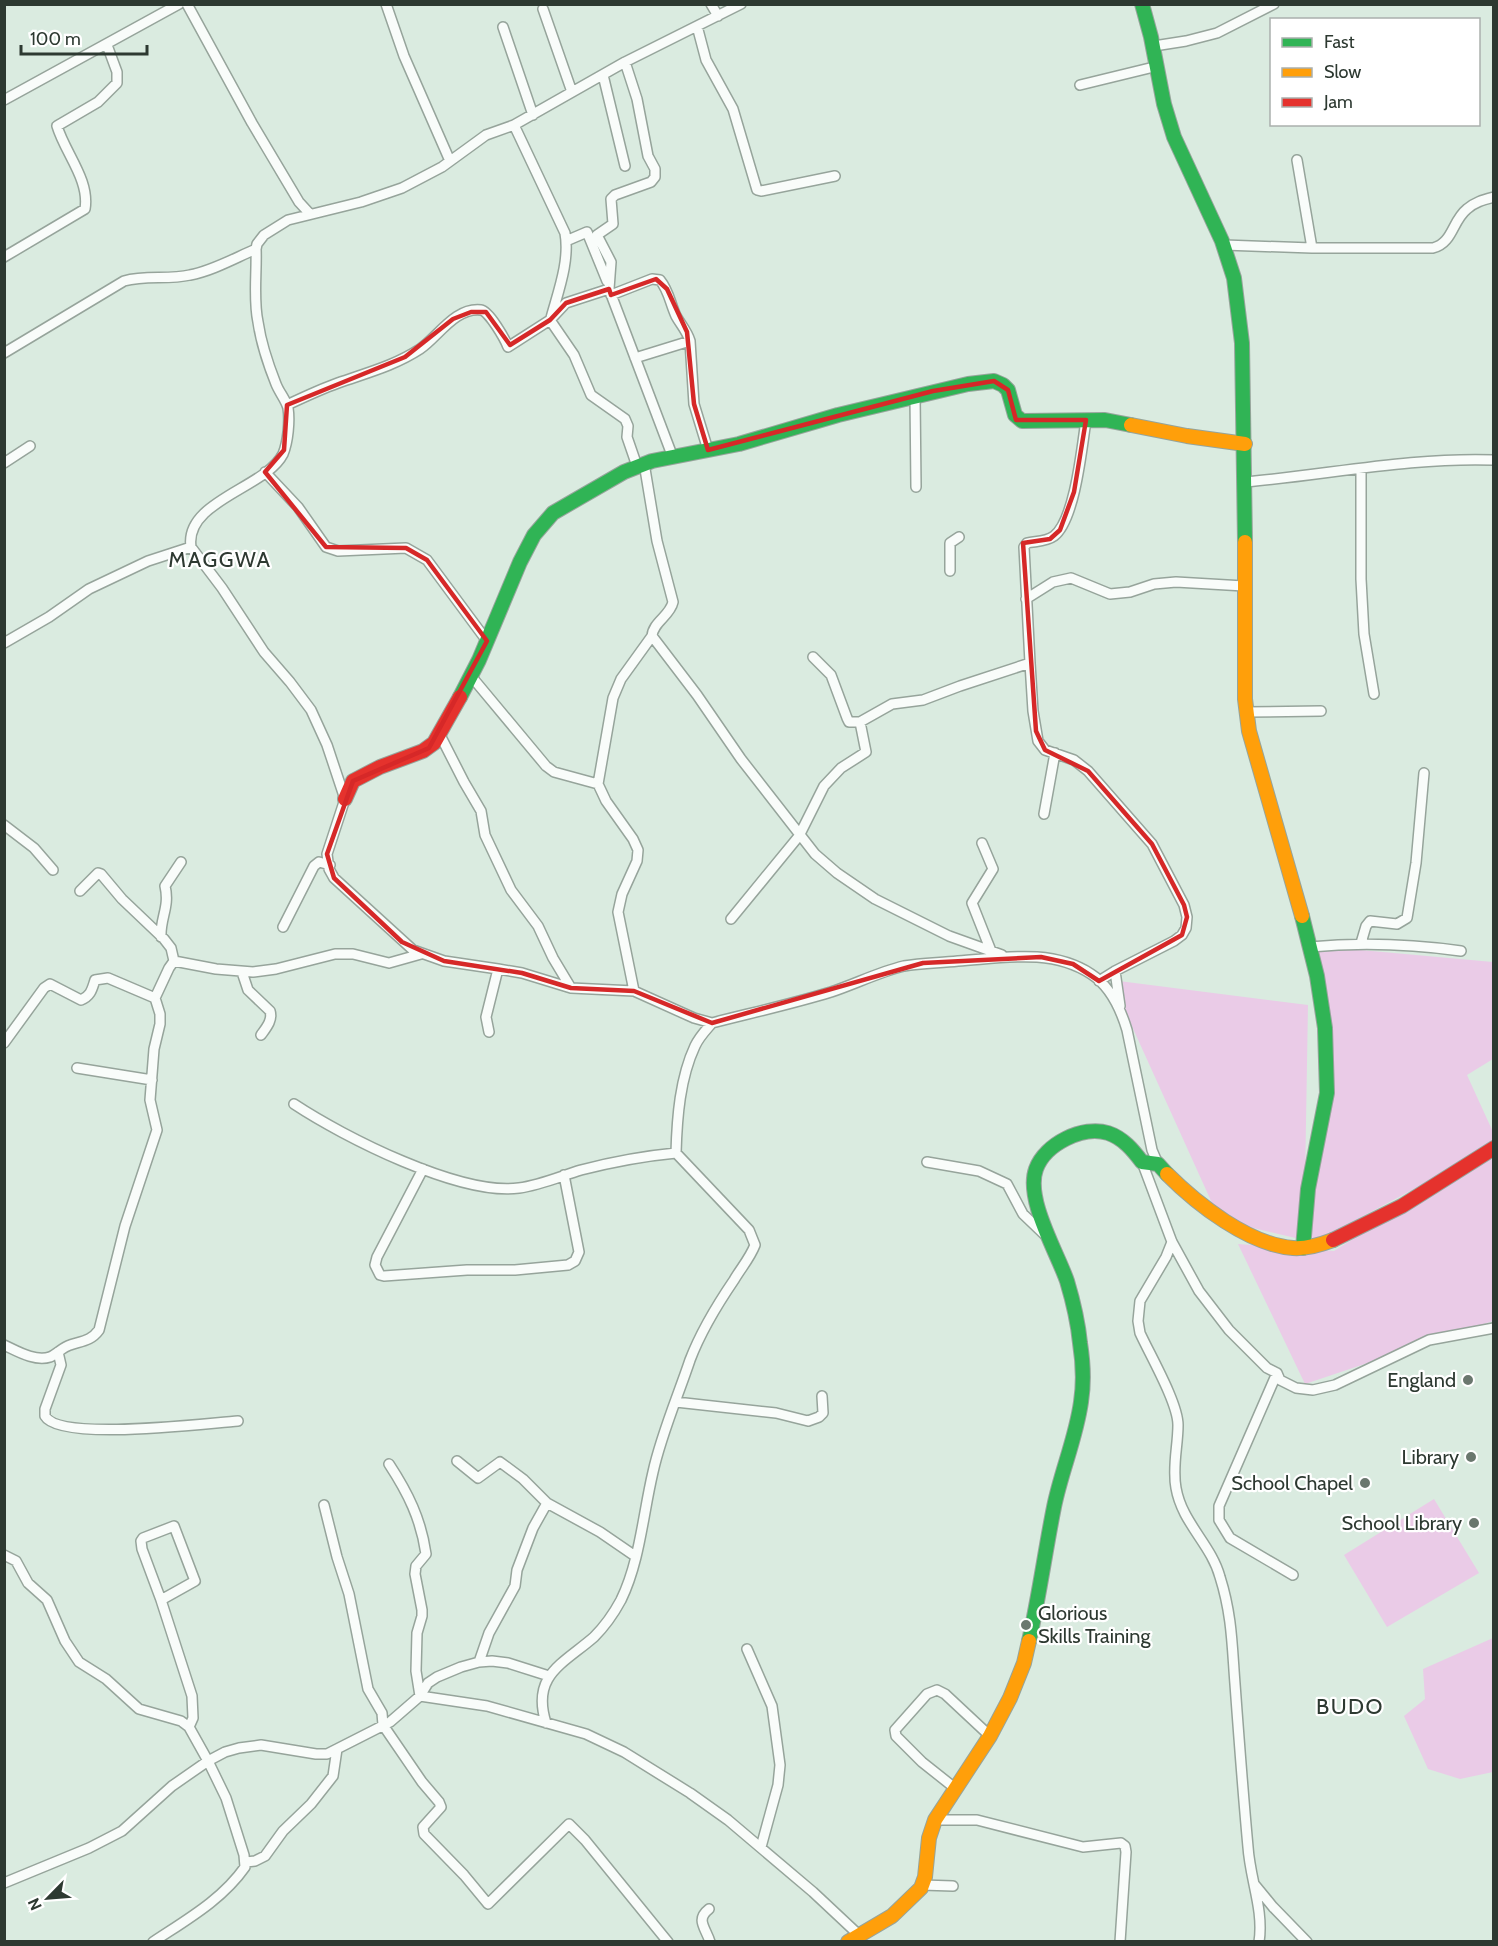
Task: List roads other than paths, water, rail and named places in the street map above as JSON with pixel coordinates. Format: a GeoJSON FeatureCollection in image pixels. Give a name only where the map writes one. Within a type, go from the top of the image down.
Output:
{"type":"FeatureCollection","features":[{"type":"Feature","properties":{"kind":"street"},"geometry":{"type":"LineString","coordinates":[[4,100],[179,4]]}},
{"type":"Feature","properties":{"kind":"street"},"geometry":{"type":"LineString","coordinates":[[187,4],[252,123],[299,202],[310,214]]}},
{"type":"Feature","properties":{"kind":"street"},"geometry":{"type":"LineString","coordinates":[[386,4],[404,56],[450,161]]}},
{"type":"Feature","properties":{"kind":"street"},"geometry":{"type":"LineString","coordinates":[[711,4],[718,16]]}},
{"type":"Feature","properties":{"kind":"street"},"geometry":{"type":"LineString","coordinates":[[345,799],[327,745],[311,710],[248,630],[222,588],[191,547],[190,537],[198,522],[222,500],[265,472],[279,460],[284,450],[288,423],[287,405],[266,354],[257,319],[257,244],[272,229],[288,220],[361,202],[402,188],[450,161],[486,135],[514,125],[625,62],[741,4]]}},
{"type":"Feature","properties":{"kind":"street"},"geometry":{"type":"LineString","coordinates":[[1142,4],[1154,46],[1165,108],[1186,166],[1208,207],[1224,245],[1234,278],[1238,306],[1245,444],[1246,712],[1257,764],[1297,895],[1310,947],[1317,976],[1324,1028],[1327,1093],[1308,1189],[1303,1248]]}},
{"type":"Feature","properties":{"kind":"street"},"geometry":{"type":"LineString","coordinates":[[1154,46],[1217,33],[1274,4]]}},
{"type":"Feature","properties":{"kind":"street"},"geometry":{"type":"LineString","coordinates":[[543,9],[572,92]]}},
{"type":"Feature","properties":{"kind":"street"},"geometry":{"type":"LineString","coordinates":[[697,26],[706,60],[734,110],[757,190],[835,176]]}},
{"type":"Feature","properties":{"kind":"street"},"geometry":{"type":"LineString","coordinates":[[503,27],[533,115]]}},
{"type":"Feature","properties":{"kind":"street"},"geometry":{"type":"LineString","coordinates":[[4,257],[85,209],[86,201],[79,173],[62,142],[57,126],[98,102],[117,83],[117,72],[107,45]]}},
{"type":"Feature","properties":{"kind":"street"},"geometry":{"type":"LineString","coordinates":[[609,289],[611,262],[597,235],[613,224],[611,199],[615,195],[651,182],[655,177],[655,169],[648,156],[637,99],[625,62]]}},
{"type":"Feature","properties":{"kind":"street"},"geometry":{"type":"LineString","coordinates":[[1080,85],[1158,66]]}},
{"type":"Feature","properties":{"kind":"street"},"geometry":{"type":"LineString","coordinates":[[603,75],[626,166]]}},
{"type":"Feature","properties":{"kind":"street"},"geometry":{"type":"LineString","coordinates":[[514,125],[561,223],[566,241],[561,282],[550,321]]}},
{"type":"Feature","properties":{"kind":"street"},"geometry":{"type":"LineString","coordinates":[[1297,160],[1312,248]]}},
{"type":"Feature","properties":{"kind":"street"},"geometry":{"type":"LineString","coordinates":[[1224,245],[1433,248],[1441,246],[1449,238],[1465,210],[1477,202],[1494,197]]}},
{"type":"Feature","properties":{"kind":"street"},"geometry":{"type":"LineString","coordinates":[[566,241],[587,232],[672,455]]}},
{"type":"Feature","properties":{"kind":"street"},"geometry":{"type":"LineString","coordinates":[[4,353],[124,281],[141,277],[180,277],[196,274],[256,249]]}},
{"type":"Feature","properties":{"kind":"street"},"geometry":{"type":"LineString","coordinates":[[287,405],[405,357],[421,348],[453,319],[471,312],[480,310],[486,312],[508,347],[550,321],[566,303],[609,289],[652,279],[660,280],[667,289],[690,341],[694,404],[708,450]]}},
{"type":"Feature","properties":{"kind":"street"},"geometry":{"type":"LineString","coordinates":[[550,321],[574,355],[591,394],[625,419],[628,426],[627,437],[640,465],[673,602],[667,615],[655,626],[652,636],[621,679],[613,698],[598,784],[606,801],[633,839],[638,850],[637,861],[621,894],[618,912],[634,991]]}},
{"type":"Feature","properties":{"kind":"street"},"geometry":{"type":"LineString","coordinates":[[635,358],[690,341]]}},
{"type":"Feature","properties":{"kind":"street"},"geometry":{"type":"LineString","coordinates":[[1121,1011],[1099,981],[1083,970],[1060,960],[1041,957],[1008,957],[904,966],[821,995],[712,1023],[694,1018],[634,991],[571,987],[522,973],[444,961],[421,954],[402,942],[334,878],[329,869],[327,854],[353,781],[380,767],[429,748],[440,735],[471,676],[520,562],[543,524],[567,505],[640,465],[672,455],[708,450],[771,436],[838,415],[915,396],[968,384],[994,381],[1008,390],[1015,415],[1022,420],[1105,420],[1187,436],[1245,444]]}},
{"type":"Feature","properties":{"kind":"street"},"geometry":{"type":"LineString","coordinates":[[915,396],[916,487]]}},
{"type":"Feature","properties":{"kind":"street"},"geometry":{"type":"LineString","coordinates":[[1086,420],[1074,492],[1060,530],[1050,539],[1029,542],[1024,547],[1033,711],[1038,741],[1046,750],[1074,760],[1088,771],[1141,828],[1152,844],[1184,905],[1187,917],[1186,928],[1182,935],[1174,941],[1099,981]]}},
{"type":"Feature","properties":{"kind":"street"},"geometry":{"type":"LineString","coordinates":[[4,463],[30,446]]}},
{"type":"Feature","properties":{"kind":"street"},"geometry":{"type":"LineString","coordinates":[[1245,482],[1298,478],[1418,463],[1494,460]]}},
{"type":"Feature","properties":{"kind":"street"},"geometry":{"type":"LineString","coordinates":[[1361,469],[1361,579],[1364,634],[1374,694]]}},
{"type":"Feature","properties":{"kind":"street"},"geometry":{"type":"LineString","coordinates":[[265,472],[292,500],[313,526],[323,545],[329,549],[338,551],[406,548],[427,560],[487,641]]}},
{"type":"Feature","properties":{"kind":"street"},"geometry":{"type":"LineString","coordinates":[[950,571],[950,543],[959,537]]}},
{"type":"Feature","properties":{"kind":"street"},"geometry":{"type":"LineString","coordinates":[[4,643],[49,617],[89,589],[148,561],[191,547]]}},
{"type":"Feature","properties":{"kind":"street"},"geometry":{"type":"LineString","coordinates":[[1026,599],[1053,582],[1071,578],[1110,594],[1130,592],[1154,584],[1176,582],[1244,586]]}},
{"type":"Feature","properties":{"kind":"street"},"geometry":{"type":"LineString","coordinates":[[652,636],[718,723],[741,759],[815,854],[875,900],[949,936],[1008,957]]}},
{"type":"Feature","properties":{"kind":"street"},"geometry":{"type":"LineString","coordinates":[[813,657],[831,675],[849,722],[860,722],[892,704],[923,700],[1030,663]]}},
{"type":"Feature","properties":{"kind":"street"},"geometry":{"type":"LineString","coordinates":[[471,676],[546,766],[554,772],[598,784]]}},
{"type":"Feature","properties":{"kind":"street"},"geometry":{"type":"LineString","coordinates":[[1246,712],[1321,711]]}},
{"type":"Feature","properties":{"kind":"street"},"geometry":{"type":"LineString","coordinates":[[731,919],[799,836],[824,786],[841,768],[866,752],[860,722]]}},
{"type":"Feature","properties":{"kind":"street"},"geometry":{"type":"LineString","coordinates":[[440,735],[481,811],[485,835],[511,890],[538,926],[553,958],[571,987]]}},
{"type":"Feature","properties":{"kind":"street"},"geometry":{"type":"LineString","coordinates":[[1044,814],[1055,753]]}},
{"type":"Feature","properties":{"kind":"street"},"geometry":{"type":"LineString","coordinates":[[1361,943],[1366,926],[1370,921],[1397,924],[1407,918],[1416,863],[1424,773]]}},
{"type":"Feature","properties":{"kind":"street"},"geometry":{"type":"LineString","coordinates":[[4,825],[33,848],[52,870]]}},
{"type":"Feature","properties":{"kind":"street"},"geometry":{"type":"LineString","coordinates":[[982,843],[993,868],[972,903],[991,951]]}},
{"type":"Feature","properties":{"kind":"street"},"geometry":{"type":"LineString","coordinates":[[161,937],[161,926],[168,897],[165,886],[181,862]]}},
{"type":"Feature","properties":{"kind":"street"},"geometry":{"type":"LineString","coordinates":[[282,927],[314,866],[319,862],[330,865]]}},
{"type":"Feature","properties":{"kind":"street"},"geometry":{"type":"LineString","coordinates":[[4,1345],[42,1358],[95,1336],[99,1330],[125,1226],[156,1137],[157,1126],[150,1100],[154,1049],[160,1024],[160,1014],[155,998],[174,961],[171,948],[101,874],[98,873],[80,891]]}},
{"type":"Feature","properties":{"kind":"street"},"geometry":{"type":"LineString","coordinates":[[1310,947],[1361,943],[1415,945],[1461,951]]}},
{"type":"Feature","properties":{"kind":"street"},"geometry":{"type":"LineString","coordinates":[[174,961],[242,972],[276,969],[336,954],[353,954],[389,963],[421,954]]}},
{"type":"Feature","properties":{"kind":"street"},"geometry":{"type":"LineString","coordinates":[[489,1032],[486,1017],[498,969]]}},
{"type":"Feature","properties":{"kind":"street"},"geometry":{"type":"LineString","coordinates":[[1115,971],[1121,1011],[1152,1150],[1158,1164],[1170,1179],[1238,1229],[1261,1240],[1303,1248],[1323,1244],[1399,1209],[1494,1148]]}},
{"type":"Feature","properties":{"kind":"street"},"geometry":{"type":"LineString","coordinates":[[242,972],[249,990],[271,1015],[261,1035]]}},
{"type":"Feature","properties":{"kind":"street"},"geometry":{"type":"LineString","coordinates":[[4,1043],[44,988],[50,984],[81,1000],[92,991],[95,980],[108,978],[155,998]]}},
{"type":"Feature","properties":{"kind":"street"},"geometry":{"type":"LineString","coordinates":[[546,1724],[541,1702],[549,1676],[556,1667],[594,1636],[609,1619],[621,1599],[635,1556],[653,1469],[699,1338],[755,1245],[749,1230],[676,1153],[678,1120],[688,1066],[696,1044],[712,1023]]}},
{"type":"Feature","properties":{"kind":"street"},"geometry":{"type":"LineString","coordinates":[[77,1068],[152,1080]]}},
{"type":"Feature","properties":{"kind":"street"},"geometry":{"type":"LineString","coordinates":[[294,1104],[340,1131],[423,1169],[470,1184],[508,1189],[534,1185],[607,1164],[676,1153]]}},
{"type":"Feature","properties":{"kind":"street"},"geometry":{"type":"LineString","coordinates":[[4,1883],[89,1848],[122,1831],[172,1786],[225,1752],[261,1745],[327,1754],[401,1714],[415,1698],[420,1696],[487,1706],[586,1734],[624,1752],[690,1793],[761,1847],[854,1939],[892,1916],[914,1897],[922,1885],[929,1839],[935,1820],[990,1736],[1021,1672],[1040,1592],[1054,1506],[1081,1403],[1080,1332],[1067,1282],[1035,1192],[1034,1181],[1040,1161],[1046,1153],[1081,1133],[1097,1131],[1123,1141],[1142,1162],[1172,1242],[1199,1291],[1229,1330],[1267,1368],[1277,1373],[1280,1380],[1296,1388],[1313,1390],[1335,1385],[1430,1340],[1494,1328]]}},
{"type":"Feature","properties":{"kind":"street"},"geometry":{"type":"LineString","coordinates":[[927,1162],[979,1171],[1007,1184],[1023,1214],[1051,1240]]}},
{"type":"Feature","properties":{"kind":"street"},"geometry":{"type":"LineString","coordinates":[[1142,1162],[1158,1164]]}},
{"type":"Feature","properties":{"kind":"street"},"geometry":{"type":"LineString","coordinates":[[423,1169],[377,1257],[375,1265],[380,1275],[466,1270],[515,1270],[568,1265],[575,1261],[579,1252],[564,1175]]}},
{"type":"Feature","properties":{"kind":"street"},"geometry":{"type":"LineString","coordinates":[[1172,1242],[1166,1257],[1140,1301],[1138,1321],[1140,1333],[1174,1404],[1178,1424],[1174,1468],[1181,1507],[1196,1535],[1209,1551],[1220,1574],[1226,1599],[1233,1635],[1248,1848],[1260,1914],[1259,1941]]}},
{"type":"Feature","properties":{"kind":"street"},"geometry":{"type":"LineString","coordinates":[[58,1352],[61,1365],[45,1409],[45,1416],[50,1421],[74,1428],[96,1430],[129,1430],[238,1421]]}},
{"type":"Feature","properties":{"kind":"street"},"geometry":{"type":"LineString","coordinates":[[1277,1373],[1220,1506],[1219,1520],[1230,1538],[1293,1575]]}},
{"type":"Feature","properties":{"kind":"street"},"geometry":{"type":"LineString","coordinates":[[676,1402],[782,1414],[808,1421],[823,1413],[822,1396]]}},
{"type":"Feature","properties":{"kind":"street"},"geometry":{"type":"LineString","coordinates":[[457,1461],[478,1478],[500,1462],[523,1479],[547,1503],[600,1532],[635,1556]]}},
{"type":"Feature","properties":{"kind":"street"},"geometry":{"type":"LineString","coordinates":[[389,1464],[415,1508],[423,1533],[426,1554],[416,1566],[415,1574],[422,1616],[417,1633],[416,1671],[420,1696]]}},
{"type":"Feature","properties":{"kind":"street"},"geometry":{"type":"LineString","coordinates":[[479,1662],[489,1633],[514,1586],[517,1570],[533,1528],[547,1503]]}},
{"type":"Feature","properties":{"kind":"street"},"geometry":{"type":"LineString","coordinates":[[324,1505],[349,1594],[368,1689],[382,1713],[383,1725],[441,1807],[423,1827],[424,1834],[489,1904],[569,1824],[585,1840],[668,1941]]}},
{"type":"Feature","properties":{"kind":"street"},"geometry":{"type":"LineString","coordinates":[[161,1600],[195,1581],[174,1526],[143,1538],[141,1549],[161,1600],[192,1696],[193,1718],[189,1727]]}},
{"type":"Feature","properties":{"kind":"street"},"geometry":{"type":"LineString","coordinates":[[4,1555],[16,1561],[28,1583],[47,1600],[65,1641],[79,1662],[106,1679],[139,1709],[181,1720],[189,1727],[226,1798],[246,1862],[225,1891],[191,1917],[153,1941]]}},
{"type":"Feature","properties":{"kind":"street"},"geometry":{"type":"LineString","coordinates":[[747,1649],[772,1706],[780,1766],[778,1785],[761,1847]]}},
{"type":"Feature","properties":{"kind":"street"},"geometry":{"type":"LineString","coordinates":[[420,1696],[428,1683],[437,1677],[479,1662],[508,1663],[549,1676]]}},
{"type":"Feature","properties":{"kind":"street"},"geometry":{"type":"LineString","coordinates":[[956,1789],[922,1762],[896,1736],[895,1730],[927,1694],[938,1690],[990,1736]]}},
{"type":"Feature","properties":{"kind":"street"},"geometry":{"type":"LineString","coordinates":[[246,1862],[255,1862],[265,1856],[283,1831],[311,1804],[333,1776],[337,1749]]}},
{"type":"Feature","properties":{"kind":"street"},"geometry":{"type":"LineString","coordinates":[[935,1820],[977,1820],[1083,1847],[1121,1843],[1125,1846],[1126,1852],[1120,1941]]}},
{"type":"Feature","properties":{"kind":"street"},"geometry":{"type":"LineString","coordinates":[[1254,1883],[1307,1941]]}},
{"type":"Feature","properties":{"kind":"street"},"geometry":{"type":"LineString","coordinates":[[922,1885],[953,1886]]}},
{"type":"Feature","properties":{"kind":"street"},"geometry":{"type":"LineString","coordinates":[[709,1909],[702,1914],[700,1921],[710,1941]]}},
{"type":"Feature","properties":{"kind":"place","name":"England"},"geometry":{"type":"Point","coordinates":[1468,1380]}},
{"type":"Feature","properties":{"kind":"place","name":"Library"},"geometry":{"type":"Point","coordinates":[1471,1457]}},
{"type":"Feature","properties":{"kind":"place","name":"School Chapel"},"geometry":{"type":"Point","coordinates":[1365,1483]}},
{"type":"Feature","properties":{"kind":"place","name":"School Library"},"geometry":{"type":"Point","coordinates":[1474,1523]}},
{"type":"Feature","properties":{"kind":"place","name":"Glorious Skills Training"},"geometry":{"type":"Point","coordinates":[1026,1625]}},
{"type":"Feature","properties":{"kind":"district","name":"MAGGWA"},"geometry":{"type":"Point","coordinates":[220,559]}},
{"type":"Feature","properties":{"kind":"district","name":"BUDO"},"geometry":{"type":"Point","coordinates":[1350,1706]}}]}
